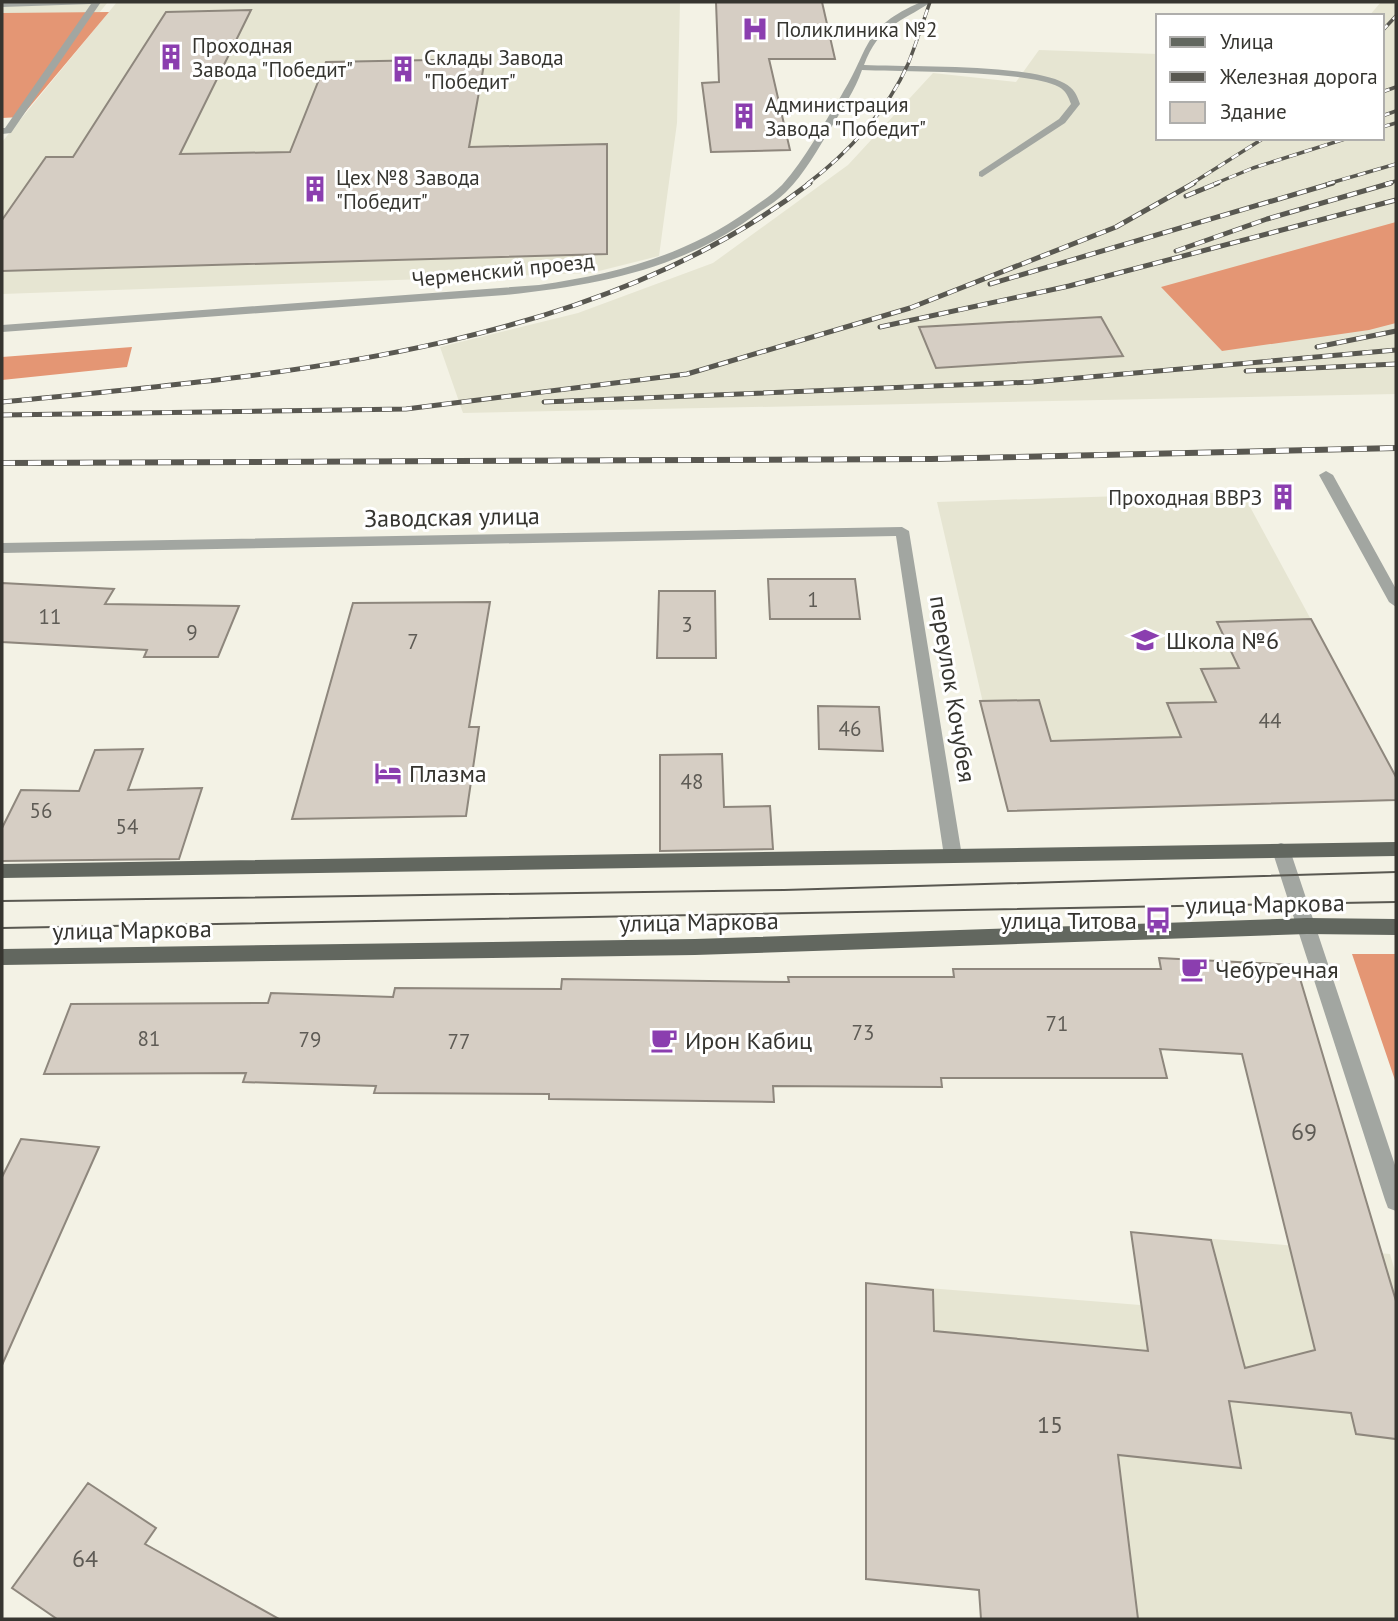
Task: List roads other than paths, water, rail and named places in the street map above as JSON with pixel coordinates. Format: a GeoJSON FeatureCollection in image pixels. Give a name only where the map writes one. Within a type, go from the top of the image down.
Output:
{"type":"FeatureCollection","features":[{"type":"Feature","properties":{"kind":"main road"},"geometry":{"type":"LineString","coordinates":[[2,871],[1396,849]]}},
{"type":"Feature","properties":{"kind":"main road","name":"улица Маркова"},"geometry":{"type":"LineString","coordinates":[[2,957],[695,947],[1307,926],[1396,927]]}},
{"type":"Feature","properties":{"kind":"street"},"geometry":{"type":"LineString","coordinates":[[2,5],[98,2]]}},
{"type":"Feature","properties":{"kind":"street"},"geometry":{"type":"LineString","coordinates":[[4,134],[98,2]]}},
{"type":"Feature","properties":{"kind":"street","name":"Черменский проезд"},"geometry":{"type":"LineString","coordinates":[[2,329],[505,292],[568,286],[621,276],[692,249],[736,226],[786,186],[856,79],[877,34],[895,15],[927,2]]}},
{"type":"Feature","properties":{"kind":"street"},"geometry":{"type":"LineString","coordinates":[[860,67],[1022,75],[1060,84],[1071,92],[1076,104],[1062,121],[982,174]]}},
{"type":"Feature","properties":{"kind":"street"},"geometry":{"type":"LineString","coordinates":[[1326,475],[1396,602]]}},
{"type":"Feature","properties":{"kind":"street","name":"Заводская улица"},"geometry":{"type":"LineString","coordinates":[[2,548],[902,531]]}},
{"type":"Feature","properties":{"kind":"street","name":"переулок Кочубея"},"geometry":{"type":"LineString","coordinates":[[902,531],[953,856]]}},
{"type":"Feature","properties":{"kind":"street"},"geometry":{"type":"LineString","coordinates":[[1281,850],[1396,1200]]}},
{"type":"Feature","properties":{"kind":"tram line"},"geometry":{"type":"LineString","coordinates":[[2,901],[784,890],[1396,872]]}},
{"type":"Feature","properties":{"kind":"tram line"},"geometry":{"type":"LineString","coordinates":[[2,928],[1396,902]]}},
{"type":"Feature","properties":{"kind":"railway"},"geometry":{"type":"LineString","coordinates":[[807,184],[851,145],[889,98],[908,64],[930,2]]}},
{"type":"Feature","properties":{"kind":"railway"},"geometry":{"type":"LineString","coordinates":[[1384,29],[1396,16]]}},
{"type":"Feature","properties":{"kind":"railway"},"geometry":{"type":"LineString","coordinates":[[1384,91],[1396,87]]}},
{"type":"Feature","properties":{"kind":"railway"},"geometry":{"type":"LineString","coordinates":[[1384,115],[1396,111]]}},
{"type":"Feature","properties":{"kind":"railway"},"geometry":{"type":"LineString","coordinates":[[1384,126],[1396,123]]}},
{"type":"Feature","properties":{"kind":"railway"},"geometry":{"type":"LineString","coordinates":[[1191,184],[1261,140]]}},
{"type":"Feature","properties":{"kind":"railway"},"geometry":{"type":"LineString","coordinates":[[1214,184],[1253,168],[1342,140]]}},
{"type":"Feature","properties":{"kind":"railway"},"geometry":{"type":"LineString","coordinates":[[1327,184],[1396,164]]}},
{"type":"Feature","properties":{"kind":"railway"},"geometry":{"type":"LineString","coordinates":[[1385,184],[1396,181]]}},
{"type":"Feature","properties":{"kind":"railway"},"geometry":{"type":"LineString","coordinates":[[2,402],[210,381],[317,366],[423,346],[527,320],[628,285],[723,240],[810,183]]}},
{"type":"Feature","properties":{"kind":"railway"},"geometry":{"type":"LineString","coordinates":[[2,415],[406,409],[687,374],[910,308],[1116,227],[1194,183]]}},
{"type":"Feature","properties":{"kind":"railway"},"geometry":{"type":"LineString","coordinates":[[1186,196],[1218,183]]}},
{"type":"Feature","properties":{"kind":"railway"},"geometry":{"type":"LineString","coordinates":[[990,284],[1333,183]]}},
{"type":"Feature","properties":{"kind":"railway"},"geometry":{"type":"LineString","coordinates":[[1176,251],[1267,219],[1391,183]]}},
{"type":"Feature","properties":{"kind":"railway"},"geometry":{"type":"LineString","coordinates":[[880,327],[1069,286],[1396,200]]}},
{"type":"Feature","properties":{"kind":"railway"},"geometry":{"type":"LineString","coordinates":[[1317,347],[1396,331]]}},
{"type":"Feature","properties":{"kind":"railway"},"geometry":{"type":"LineString","coordinates":[[544,402],[1032,382],[1396,350]]}},
{"type":"Feature","properties":{"kind":"railway"},"geometry":{"type":"LineString","coordinates":[[1246,371],[1396,364]]}},
{"type":"Feature","properties":{"kind":"railway"},"geometry":{"type":"LineString","coordinates":[[2,463],[931,459],[1396,448]]}},
{"type":"Feature","properties":{"kind":"place","name":"Поликлиника №2"},"geometry":{"type":"Point","coordinates":[755,29]}},
{"type":"Feature","properties":{"kind":"place","name":"Проходная Завода \"Победит\""},"geometry":{"type":"Point","coordinates":[171,57]}},
{"type":"Feature","properties":{"kind":"place","name":"Склады Завода \"Победит\""},"geometry":{"type":"Point","coordinates":[403,69]}},
{"type":"Feature","properties":{"kind":"place","name":"Администрация Завода \"Победит\""},"geometry":{"type":"Point","coordinates":[744,116]}},
{"type":"Feature","properties":{"kind":"place","name":"Цех №8 Завода \"Победит\""},"geometry":{"type":"Point","coordinates":[315,189]}},
{"type":"Feature","properties":{"kind":"place","name":"Проходная ВВРЗ"},"geometry":{"type":"Point","coordinates":[1283,497]}},
{"type":"Feature","properties":{"kind":"place","name":"Школа №6"},"geometry":{"type":"Point","coordinates":[1145,640]}},
{"type":"Feature","properties":{"kind":"place","name":"Плазма"},"geometry":{"type":"Point","coordinates":[388,773]}},
{"type":"Feature","properties":{"kind":"place","name":"улица Титова"},"geometry":{"type":"Point","coordinates":[1158,920]}},
{"type":"Feature","properties":{"kind":"place","name":"Чебуречная"},"geometry":{"type":"Point","coordinates":[1194,969]}},
{"type":"Feature","properties":{"kind":"place","name":"Ирон Кабиц"},"geometry":{"type":"Point","coordinates":[664,1040]}}]}
